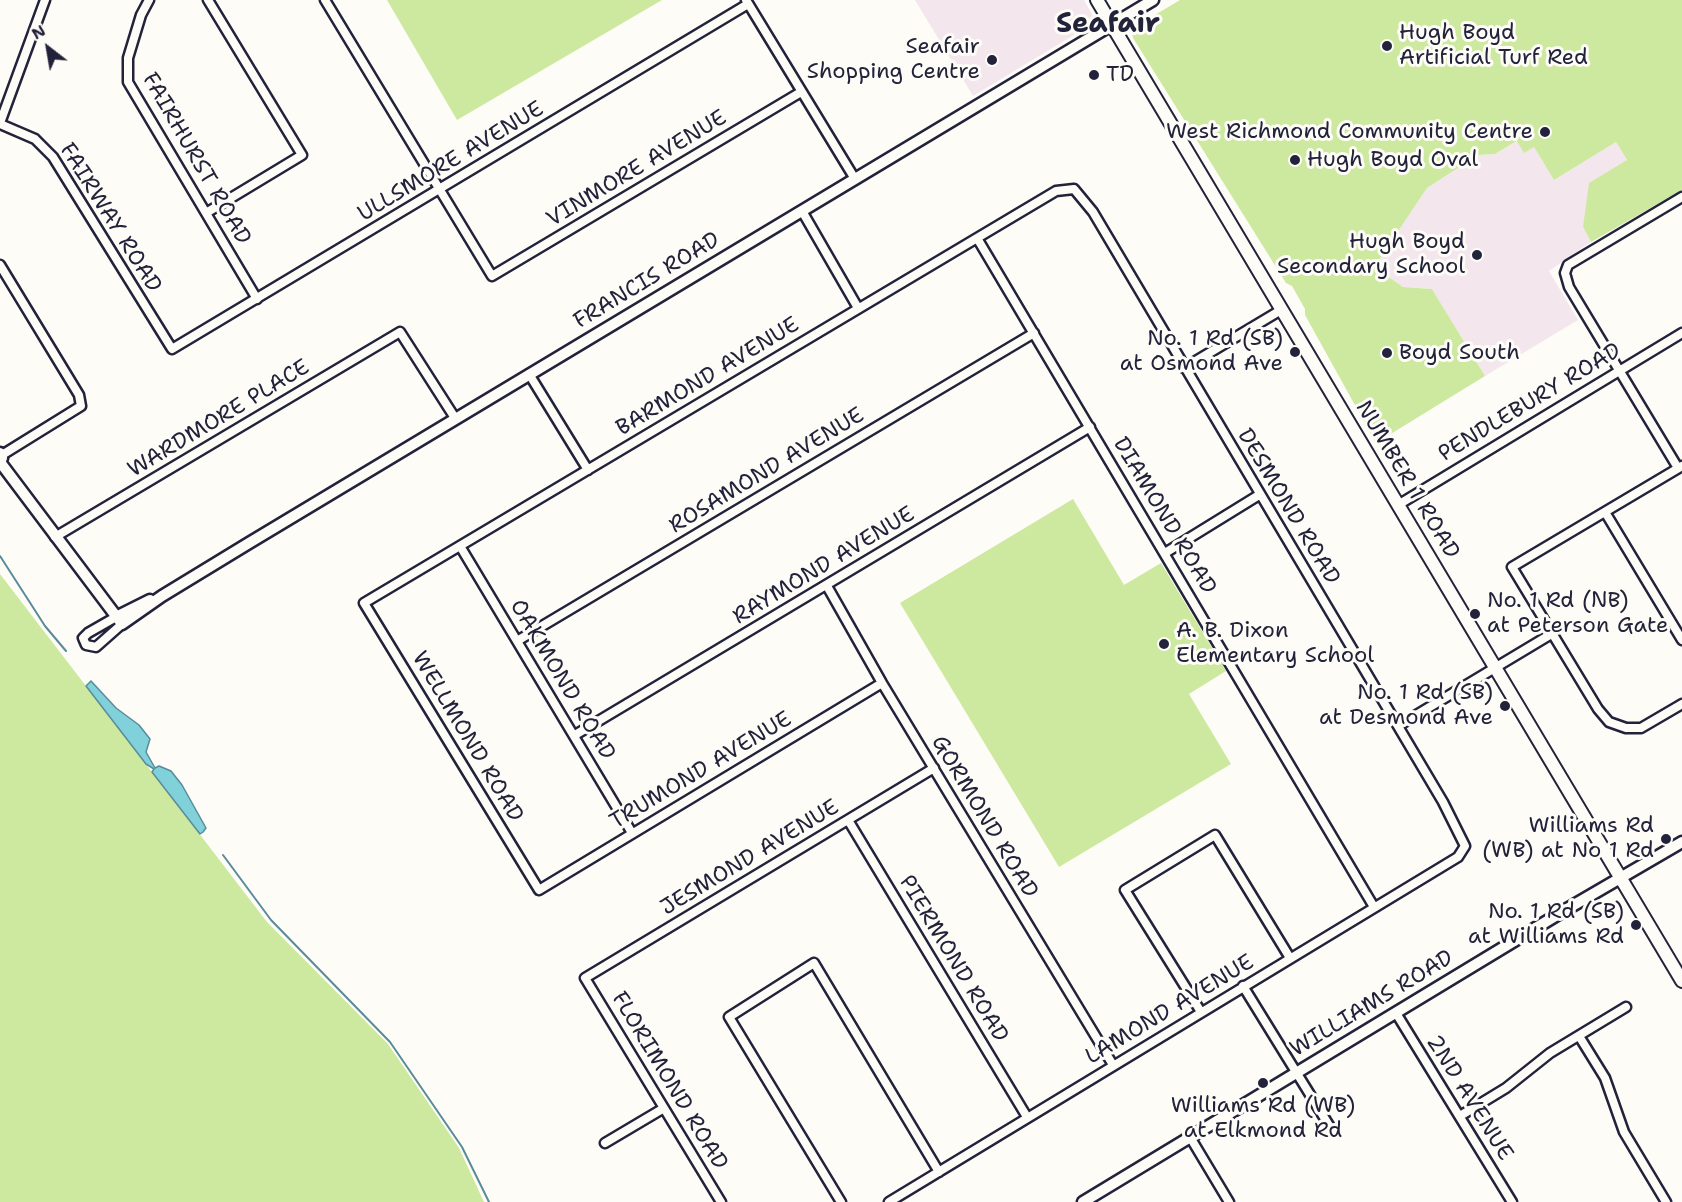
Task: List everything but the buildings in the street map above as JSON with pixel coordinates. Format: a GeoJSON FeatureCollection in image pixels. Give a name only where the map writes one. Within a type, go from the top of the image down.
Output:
{"type":"FeatureCollection","features":[{"type":"Feature","properties":{"kind":"main road","name":"NUMBER 1 ROAD"},"geometry":{"type":"LineString","coordinates":[[1097,0],[1682,981]]}},
{"type":"Feature","properties":{"kind":"street"},"geometry":{"type":"LineString","coordinates":[[0,124],[45,0]]}},
{"type":"Feature","properties":{"kind":"street","name":"FAIRHURST ROAD"},"geometry":{"type":"LineString","coordinates":[[149,0],[141,15],[128,58],[128,82],[257,299]]}},
{"type":"Feature","properties":{"kind":"street"},"geometry":{"type":"LineString","coordinates":[[206,213],[302,155],[208,0]]}},
{"type":"Feature","properties":{"kind":"street"},"geometry":{"type":"LineString","coordinates":[[326,0],[440,189]]}},
{"type":"Feature","properties":{"kind":"street","name":"FRANCIS ROAD"},"geometry":{"type":"LineString","coordinates":[[55,537],[119,620],[1153,0]]}},
{"type":"Feature","properties":{"kind":"street"},"geometry":{"type":"LineString","coordinates":[[747,2],[855,179]]}},
{"type":"Feature","properties":{"kind":"street","name":"ULLSMORE AVENUE"},"geometry":{"type":"LineString","coordinates":[[172,349],[747,2]]}},
{"type":"Feature","properties":{"kind":"street","name":"VINMORE AVENUE"},"geometry":{"type":"LineString","coordinates":[[440,189],[492,276],[801,92]]}},
{"type":"Feature","properties":{"kind":"street","name":"FAIRWAY ROAD"},"geometry":{"type":"LineString","coordinates":[[0,124],[35,140],[48,150],[166,344],[172,349]]}},
{"type":"Feature","properties":{"kind":"street","name":"BARMOND AVENUE"},"geometry":{"type":"LineString","coordinates":[[364,603],[1056,191],[1074,189]]}},
{"type":"Feature","properties":{"kind":"street","name":"DESMOND ROAD"},"geometry":{"type":"LineString","coordinates":[[1074,189],[1092,212],[1398,726],[1466,846]]}},
{"type":"Feature","properties":{"kind":"street"},"geometry":{"type":"LineString","coordinates":[[1682,197],[1568,265],[1565,280],[1618,371],[1680,467],[1512,567],[1602,714],[1610,722],[1626,728],[1647,725],[1682,704]]}},
{"type":"Feature","properties":{"kind":"street"},"geometry":{"type":"LineString","coordinates":[[802,212],[858,308]]}},
{"type":"Feature","properties":{"kind":"street","name":"DIAMOND ROAD"},"geometry":{"type":"LineString","coordinates":[[977,238],[1374,907]]}},
{"type":"Feature","properties":{"kind":"street"},"geometry":{"type":"LineString","coordinates":[[0,265],[80,395],[81,406],[1,457],[55,537]]}},
{"type":"Feature","properties":{"kind":"street"},"geometry":{"type":"LineString","coordinates":[[1184,368],[1281,310]]}},
{"type":"Feature","properties":{"kind":"street","name":"WARDMORE PLACE"},"geometry":{"type":"LineString","coordinates":[[55,537],[400,332],[455,418]]}},
{"type":"Feature","properties":{"kind":"street","name":"ROSAMOND AVENUE"},"geometry":{"type":"LineString","coordinates":[[517,641],[1034,333]]}},
{"type":"Feature","properties":{"kind":"street","name":"PENDLEBURY ROAD"},"geometry":{"type":"LineString","coordinates":[[1398,505],[1682,333]]}},
{"type":"Feature","properties":{"kind":"street"},"geometry":{"type":"LineString","coordinates":[[529,374],[588,470]]}},
{"type":"Feature","properties":{"kind":"street","name":"RAYMOND AVENUE"},"geometry":{"type":"LineString","coordinates":[[575,735],[1090,427]]}},
{"type":"Feature","properties":{"kind":"street"},"geometry":{"type":"LineString","coordinates":[[1165,553],[1259,495]]}},
{"type":"Feature","properties":{"kind":"street"},"geometry":{"type":"LineString","coordinates":[[1605,512],[1682,640]]}},
{"type":"Feature","properties":{"kind":"street","name":"OAKMOND ROAD"},"geometry":{"type":"LineString","coordinates":[[460,546],[632,833]]}},
{"type":"Feature","properties":{"kind":"street","name":"GORMOND ROAD"},"geometry":{"type":"LineString","coordinates":[[827,586],[882,683],[1113,1065]]}},
{"type":"Feature","properties":{"kind":"street","name":"WELLMOND ROAD"},"geometry":{"type":"LineString","coordinates":[[364,603],[539,890]]}},
{"type":"Feature","properties":{"kind":"street"},"geometry":{"type":"LineString","coordinates":[[1398,726],[1552,633]]}},
{"type":"Feature","properties":{"kind":"street","name":"TRUMOND AVENUE"},"geometry":{"type":"LineString","coordinates":[[539,890],[882,683]]}},
{"type":"Feature","properties":{"kind":"street","name":"JESMOND AVENUE"},"geometry":{"type":"LineString","coordinates":[[585,978],[934,768]]}},
{"type":"Feature","properties":{"kind":"street","name":"PIERMOND ROAD"},"geometry":{"type":"LineString","coordinates":[[848,820],[1027,1117]]}},
{"type":"Feature","properties":{"kind":"street"},"geometry":{"type":"LineString","coordinates":[[1201,1012],[1125,890],[1215,835],[1290,958]]}},
{"type":"Feature","properties":{"kind":"street","name":"WILLIAMS ROAD"},"geometry":{"type":"LineString","coordinates":[[1083,1202],[1682,842]]}},
{"type":"Feature","properties":{"kind":"street","name":"LAMOND AVENUE"},"geometry":{"type":"LineString","coordinates":[[895,1200],[1027,1117],[1458,857],[1466,846]]}},
{"type":"Feature","properties":{"kind":"street"},"geometry":{"type":"LineString","coordinates":[[841,1202],[729,1017],[814,963],[939,1172]]}},
{"type":"Feature","properties":{"kind":"street","name":"FLORIMOND ROAD"},"geometry":{"type":"LineString","coordinates":[[585,978],[721,1202]]}},
{"type":"Feature","properties":{"kind":"street"},"geometry":{"type":"LineString","coordinates":[[1243,986],[1329,1127]]}},
{"type":"Feature","properties":{"kind":"street"},"geometry":{"type":"LineString","coordinates":[[1460,1116],[1500,1092],[1542,1059],[1626,1007]]}},
{"type":"Feature","properties":{"kind":"street","name":"2ND AVENUE"},"geometry":{"type":"LineString","coordinates":[[1396,1013],[1512,1202]]}},
{"type":"Feature","properties":{"kind":"street"},"geometry":{"type":"LineString","coordinates":[[1580,1036],[1605,1078],[1624,1132],[1666,1202]]}},
{"type":"Feature","properties":{"kind":"street"},"geometry":{"type":"LineString","coordinates":[[605,1143],[664,1108]]}},
{"type":"Feature","properties":{"kind":"street"},"geometry":{"type":"LineString","coordinates":[[1190,1137],[1229,1202]]}},
{"type":"Feature","properties":{"kind":"shaded area","name":"Seafair Shopping Centre"},"geometry":{"type":"Polygon","coordinates":[[[915,0],[1084,0],[1094,18],[1092,24],[973,96],[915,0]]]}},
{"type":"Feature","properties":{"kind":"shaded area","name":"Hugh Boyd Secondary School"},"geometry":{"type":"Polygon","coordinates":[[[1518,141],[1534,147],[1554,180],[1616,142],[1627,160],[1583,227],[1591,242],[1549,271],[1578,320],[1485,376],[1432,289],[1403,287],[1373,267],[1427,188],[1478,155],[1495,154],[1518,141]]]}},
{"type":"Feature","properties":{"kind":"green space"},"geometry":{"type":"Polygon","coordinates":[[[387,0],[662,0],[457,120],[387,0]]]}},
{"type":"Feature","properties":{"kind":"green space"},"geometry":{"type":"Polygon","coordinates":[[[1180,0],[1682,0],[1682,190],[1591,242],[1583,227],[1589,183],[1627,160],[1616,142],[1554,180],[1534,147],[1524,153],[1517,141],[1495,154],[1478,155],[1427,188],[1374,267],[1403,287],[1432,289],[1485,376],[1376,443],[1305,315],[1305,309],[1292,286],[1286,283],[1133,38],[1132,32],[1138,25],[1180,0]]]}},
{"type":"Feature","properties":{"kind":"green space"},"geometry":{"type":"Polygon","coordinates":[[[1073,499],[1124,585],[1161,563],[1226,671],[1189,694],[1231,764],[1059,867],[900,603],[1073,499]]]}},
{"type":"Feature","properties":{"kind":"green space"},"geometry":{"type":"Polygon","coordinates":[[[0,574],[267,922],[388,1044],[459,1148],[484,1202],[0,1202],[0,574]]]}},
{"type":"Feature","properties":{"kind":"water"},"geometry":{"type":"Polygon","coordinates":[[[91,681],[116,708],[139,725],[150,739],[146,752],[155,768],[159,766],[171,771],[182,785],[206,828],[203,832],[200,834],[152,772],[154,769],[146,764],[86,686],[91,681]]]}},
{"type":"Feature","properties":{"kind":"waterway"},"geometry":{"type":"LineString","coordinates":[[0,556],[45,626],[66,651]]}},
{"type":"Feature","properties":{"kind":"waterway"},"geometry":{"type":"LineString","coordinates":[[223,855],[271,920],[390,1042],[462,1147],[489,1202]]}},
{"type":"Feature","properties":{"kind":"place","name":"Hugh Boyd Artificial Turf Red"},"geometry":{"type":"Point","coordinates":[1387,46]}},
{"type":"Feature","properties":{"kind":"place","name":"Seafair Shopping Centre"},"geometry":{"type":"Point","coordinates":[992,60]}},
{"type":"Feature","properties":{"kind":"place","name":"TD"},"geometry":{"type":"Point","coordinates":[1094,75]}},
{"type":"Feature","properties":{"kind":"place","name":"West Richmond Community Centre"},"geometry":{"type":"Point","coordinates":[1545,132]}},
{"type":"Feature","properties":{"kind":"place","name":"Hugh Boyd Oval"},"geometry":{"type":"Point","coordinates":[1295,160]}},
{"type":"Feature","properties":{"kind":"place","name":"Hugh Boyd Secondary School"},"geometry":{"type":"Point","coordinates":[1477,255]}},
{"type":"Feature","properties":{"kind":"place","name":"No. 1 Rd (SB) at Osmond Ave"},"geometry":{"type":"Point","coordinates":[1295,352]}},
{"type":"Feature","properties":{"kind":"place","name":"Boyd South"},"geometry":{"type":"Point","coordinates":[1387,353]}},
{"type":"Feature","properties":{"kind":"place","name":"No. 1 Rd (NB) at Peterson Gate"},"geometry":{"type":"Point","coordinates":[1475,614]}},
{"type":"Feature","properties":{"kind":"place","name":"A. B. Dixon Elementary School"},"geometry":{"type":"Point","coordinates":[1164,644]}},
{"type":"Feature","properties":{"kind":"place","name":"No. 1 Rd (SB) at Desmond Ave"},"geometry":{"type":"Point","coordinates":[1505,706]}},
{"type":"Feature","properties":{"kind":"place","name":"Williams Rd (WB) at No 1 Rd"},"geometry":{"type":"Point","coordinates":[1666,839]}},
{"type":"Feature","properties":{"kind":"place","name":"No. 1 Rd (SB) at Williams Rd"},"geometry":{"type":"Point","coordinates":[1636,925]}},
{"type":"Feature","properties":{"kind":"place","name":"Williams Rd (WB) at Elkmond Rd"},"geometry":{"type":"Point","coordinates":[1263,1083]}},
{"type":"Feature","properties":{"kind":"district","name":"Seafair"},"geometry":{"type":"Point","coordinates":[1108,25]}}]}
